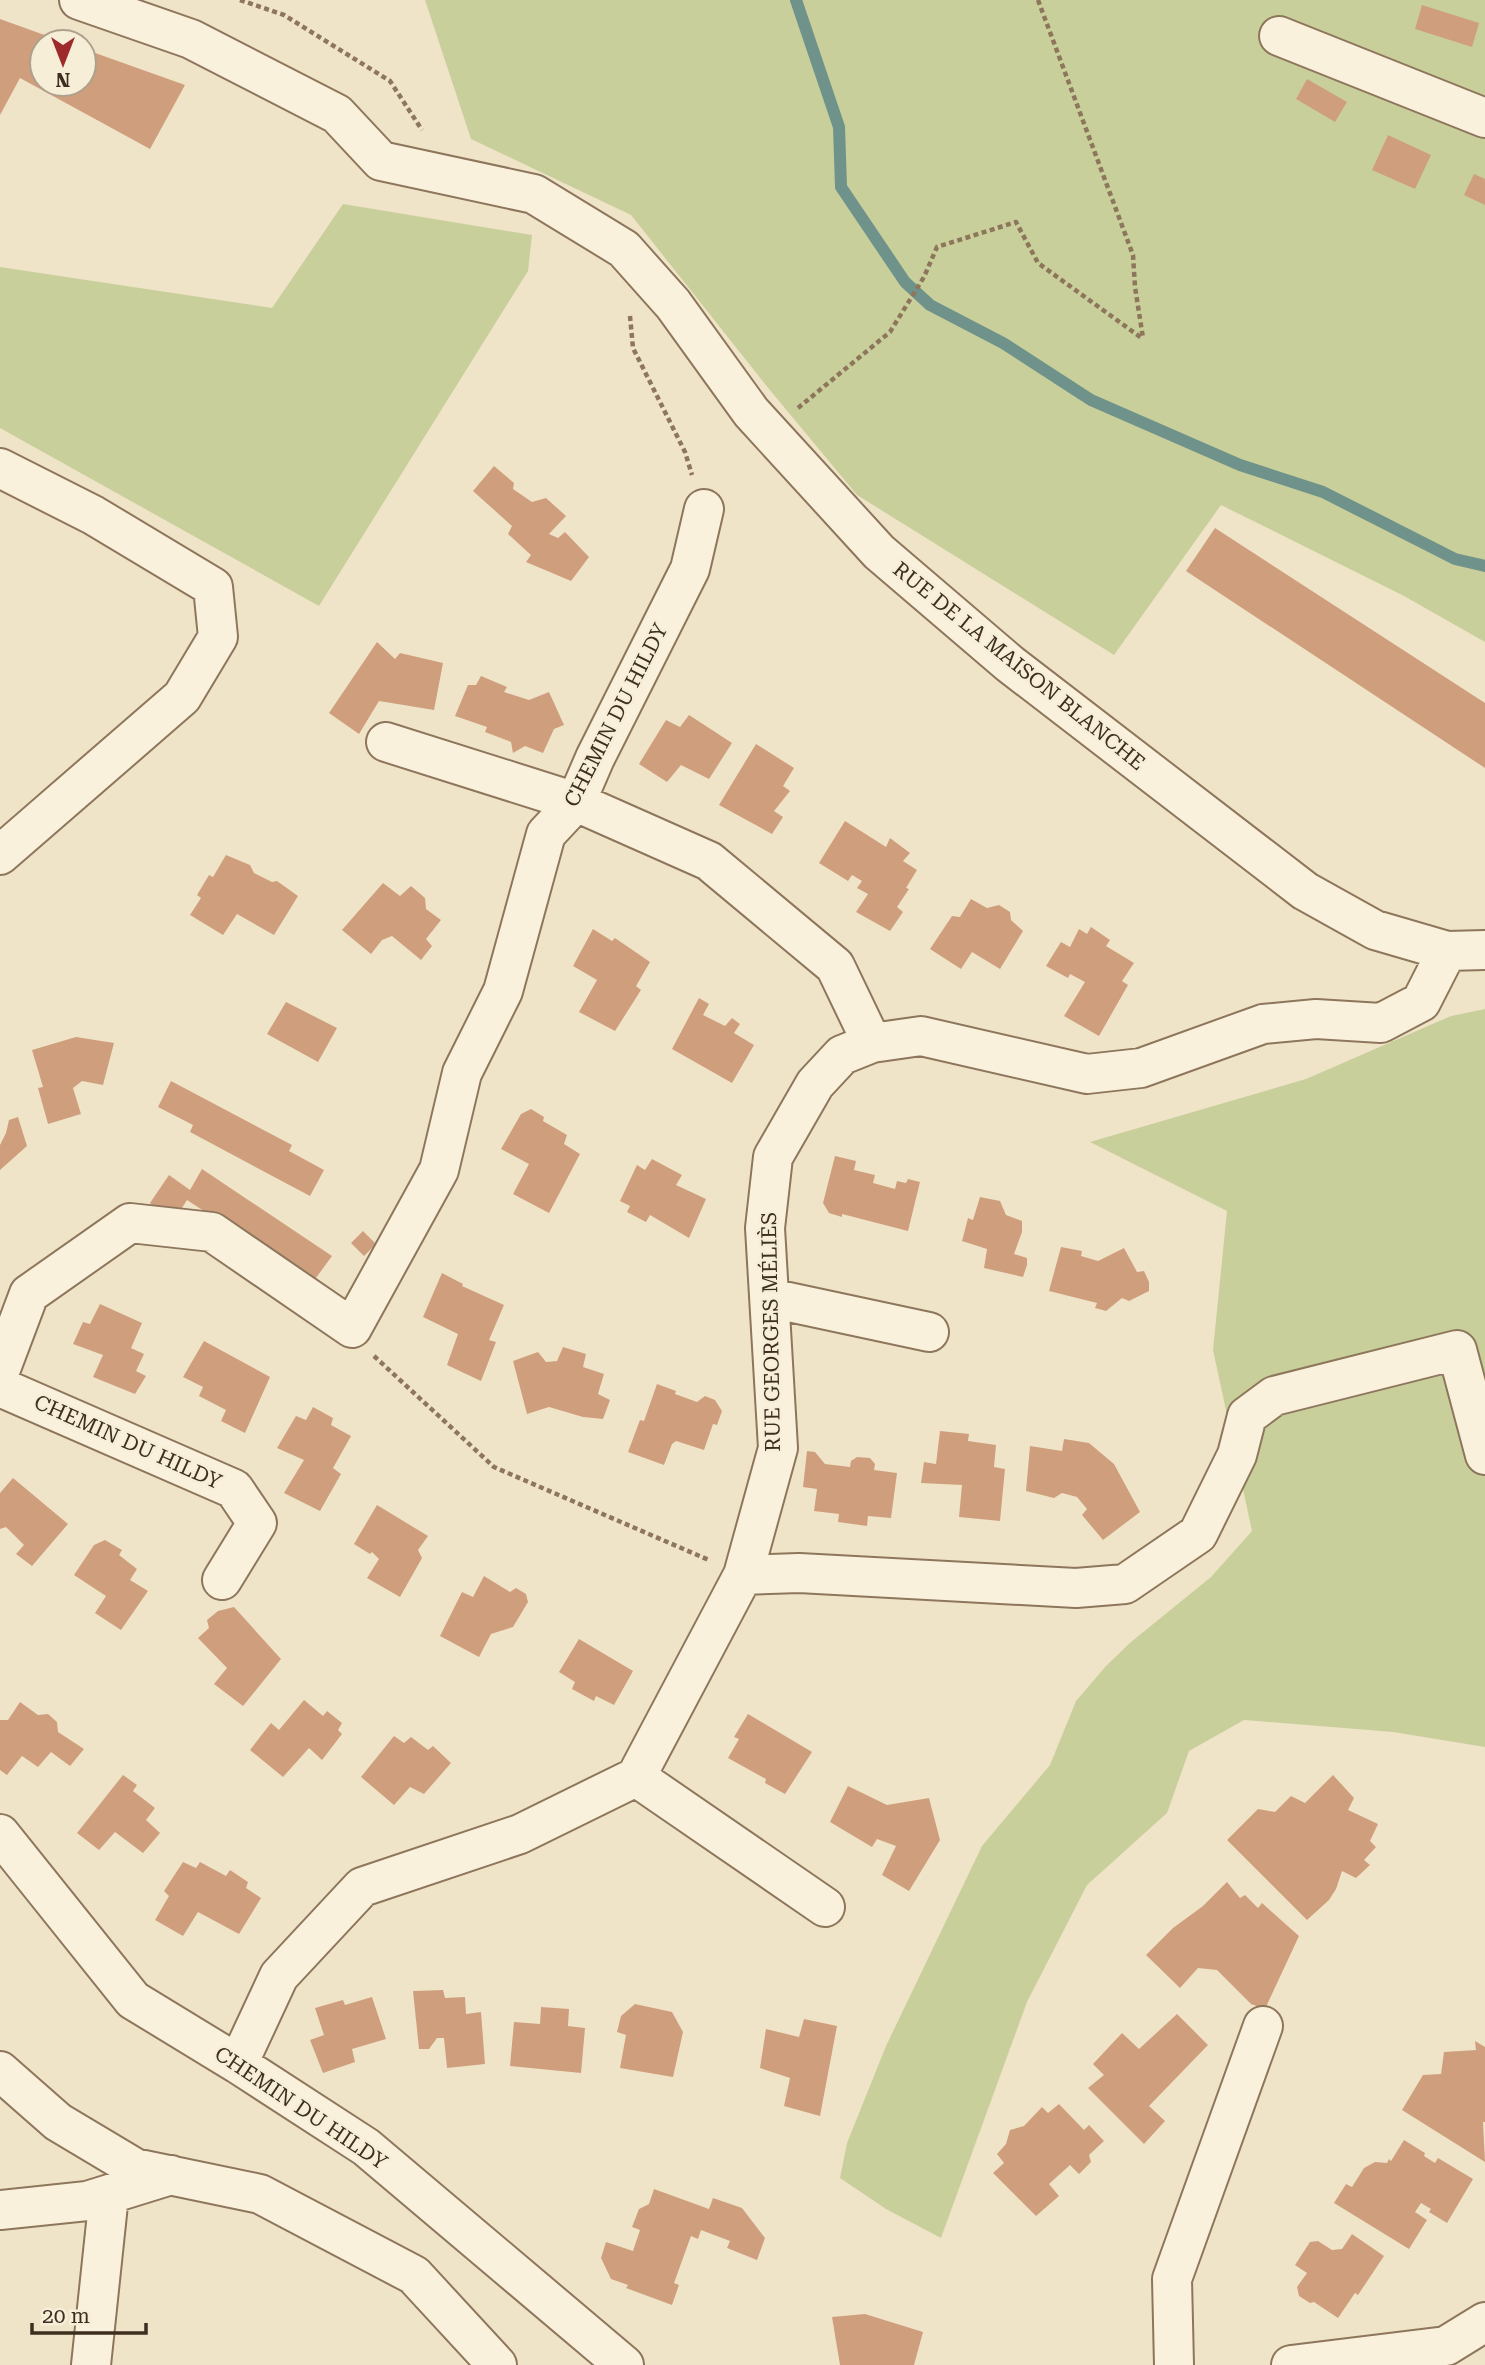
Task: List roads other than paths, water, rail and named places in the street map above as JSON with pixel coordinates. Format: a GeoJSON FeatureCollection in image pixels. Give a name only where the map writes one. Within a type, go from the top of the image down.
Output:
{"type":"FeatureCollection","features":[{"type":"Feature","properties":{"kind":"street","name":"RUE DE LA MAISON BLANCHE"},"geometry":{"type":"LineString","coordinates":[[79,0],[191,39],[337,114],[381,161],[534,194],[624,249],[673,304],[751,412],[879,552],[1010,664],[1305,891],[1375,930],[1447,951],[1485,950]]}},
{"type":"Feature","properties":{"kind":"street"},"geometry":{"type":"LineString","coordinates":[[1279,36],[1485,118]]}},
{"type":"Feature","properties":{"kind":"street"},"geometry":{"type":"LineString","coordinates":[[0,468],[93,515],[213,587],[218,637],[183,697],[0,855]]}},
{"type":"Feature","properties":{"kind":"street","name":"CHEMIN DU HILDY"},"geometry":{"type":"LineString","coordinates":[[0,1371],[29,1294],[130,1223],[212,1232],[352,1328],[439,1170],[462,1073],[503,992],[547,834],[576,802],[690,569],[704,509]]}},
{"type":"Feature","properties":{"kind":"street"},"geometry":{"type":"LineString","coordinates":[[386,742],[576,802],[709,861],[835,966],[873,1043]]}},
{"type":"Feature","properties":{"kind":"street","name":"RUE GEORGES MÉLIÈS"},"geometry":{"type":"LineString","coordinates":[[636,1777],[743,1575],[778,1448],[765,1228],[773,1157],[815,1084],[842,1055],[873,1043],[921,1037],[1087,1074],[1141,1068],[1263,1024],[1316,1019],[1381,1023],[1421,1002],[1447,951]]}},
{"type":"Feature","properties":{"kind":"street"},"geometry":{"type":"LineString","coordinates":[[770,1298],[929,1332]]}},
{"type":"Feature","properties":{"kind":"street"},"geometry":{"type":"LineString","coordinates":[[743,1575],[799,1573],[1076,1588],[1125,1584],[1198,1534],[1237,1455],[1247,1416],[1275,1396],[1457,1350],[1485,1455]]}},
{"type":"Feature","properties":{"kind":"street","name":"CHEMIN DU HILDY"},"geometry":{"type":"LineString","coordinates":[[0,1387],[234,1489],[257,1522],[222,1580]]}},
{"type":"Feature","properties":{"kind":"street"},"geometry":{"type":"LineString","coordinates":[[238,2064],[279,1976],[362,1887],[520,1834],[636,1777],[825,1907]]}},
{"type":"Feature","properties":{"kind":"street","name":"CHEMIN DU HILDY"},"geometry":{"type":"LineString","coordinates":[[0,1834],[134,2000],[366,2147],[624,2365]]}},
{"type":"Feature","properties":{"kind":"street"},"geometry":{"type":"LineString","coordinates":[[1174,2365],[1172,2279],[1264,2026]]}},
{"type":"Feature","properties":{"kind":"street"},"geometry":{"type":"LineString","coordinates":[[0,2071],[58,2122],[135,2168],[260,2194],[414,2275],[496,2365]]}},
{"type":"Feature","properties":{"kind":"street"},"geometry":{"type":"LineString","coordinates":[[0,2210],[88,2201],[171,2175]]}},
{"type":"Feature","properties":{"kind":"street"},"geometry":{"type":"LineString","coordinates":[[91,2365],[108,2195]]}},
{"type":"Feature","properties":{"kind":"street"},"geometry":{"type":"LineString","coordinates":[[1290,2365],[1446,2346],[1485,2322]]}},
{"type":"Feature","properties":{"kind":"waterway"},"geometry":{"type":"LineString","coordinates":[[796,0],[839,127],[841,187],[905,282],[930,305],[1003,343],[1091,400],[1240,465],[1323,492],[1455,559],[1485,566]]}}]}
